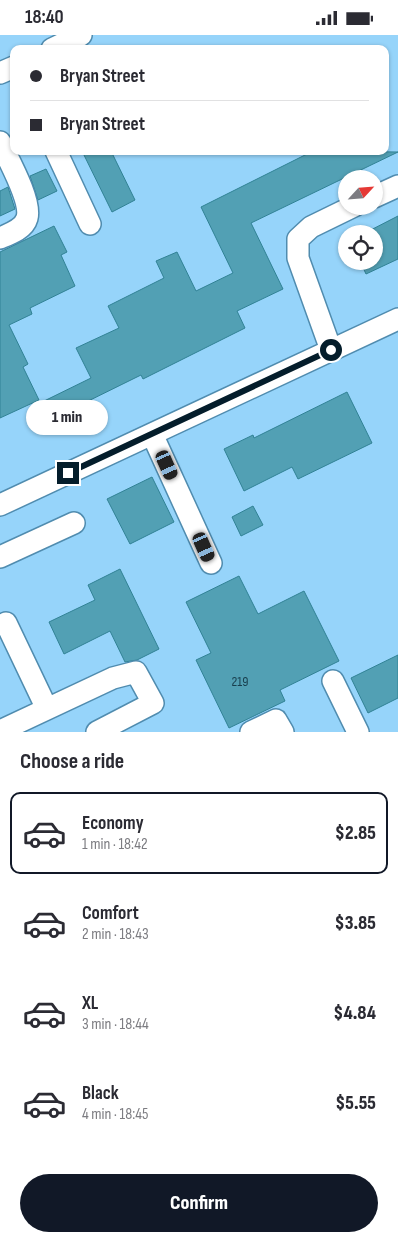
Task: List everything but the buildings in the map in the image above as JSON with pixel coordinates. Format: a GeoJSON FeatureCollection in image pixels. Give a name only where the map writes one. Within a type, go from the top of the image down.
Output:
{"type":"FeatureCollection","features":[{"type":"Feature","properties":{"kind":"street"},"geometry":{"type":"LineString","coordinates":[[60,45],[81,35]]}},
{"type":"Feature","properties":{"kind":"street"},"geometry":{"type":"LineString","coordinates":[[0,142],[27,201],[27,218],[18,230],[0,238]]}},
{"type":"Feature","properties":{"kind":"street"},"geometry":{"type":"LineString","coordinates":[[58,155],[90,224]]}},
{"type":"Feature","properties":{"kind":"street"},"geometry":{"type":"LineString","coordinates":[[383,193],[398,186]]}},
{"type":"Feature","properties":{"kind":"street"},"geometry":{"type":"LineString","coordinates":[[331,350],[298,258],[298,239],[311,227],[338,214]]}},
{"type":"Feature","properties":{"kind":"street"},"geometry":{"type":"LineString","coordinates":[[0,505],[398,319]]}},
{"type":"Feature","properties":{"kind":"street"},"geometry":{"type":"LineString","coordinates":[[152,434],[211,563]]}},
{"type":"Feature","properties":{"kind":"street"},"geometry":{"type":"LineString","coordinates":[[0,557],[74,523]]}},
{"type":"Feature","properties":{"kind":"street"},"geometry":{"type":"LineString","coordinates":[[6,623],[47,709]]}},
{"type":"Feature","properties":{"kind":"street"},"geometry":{"type":"LineString","coordinates":[[0,731],[113,678],[136,672],[153,703],[97,732]]}},
{"type":"Feature","properties":{"kind":"street"},"geometry":{"type":"LineString","coordinates":[[333,681],[358,732]]}},
{"type":"Feature","properties":{"kind":"street"},"geometry":{"type":"LineString","coordinates":[[251,732],[276,720],[283,732]]}},
{"type":"Feature","properties":{"kind":"route"},"geometry":{"type":"LineString","coordinates":[[68,473],[331,350]]}}]}
